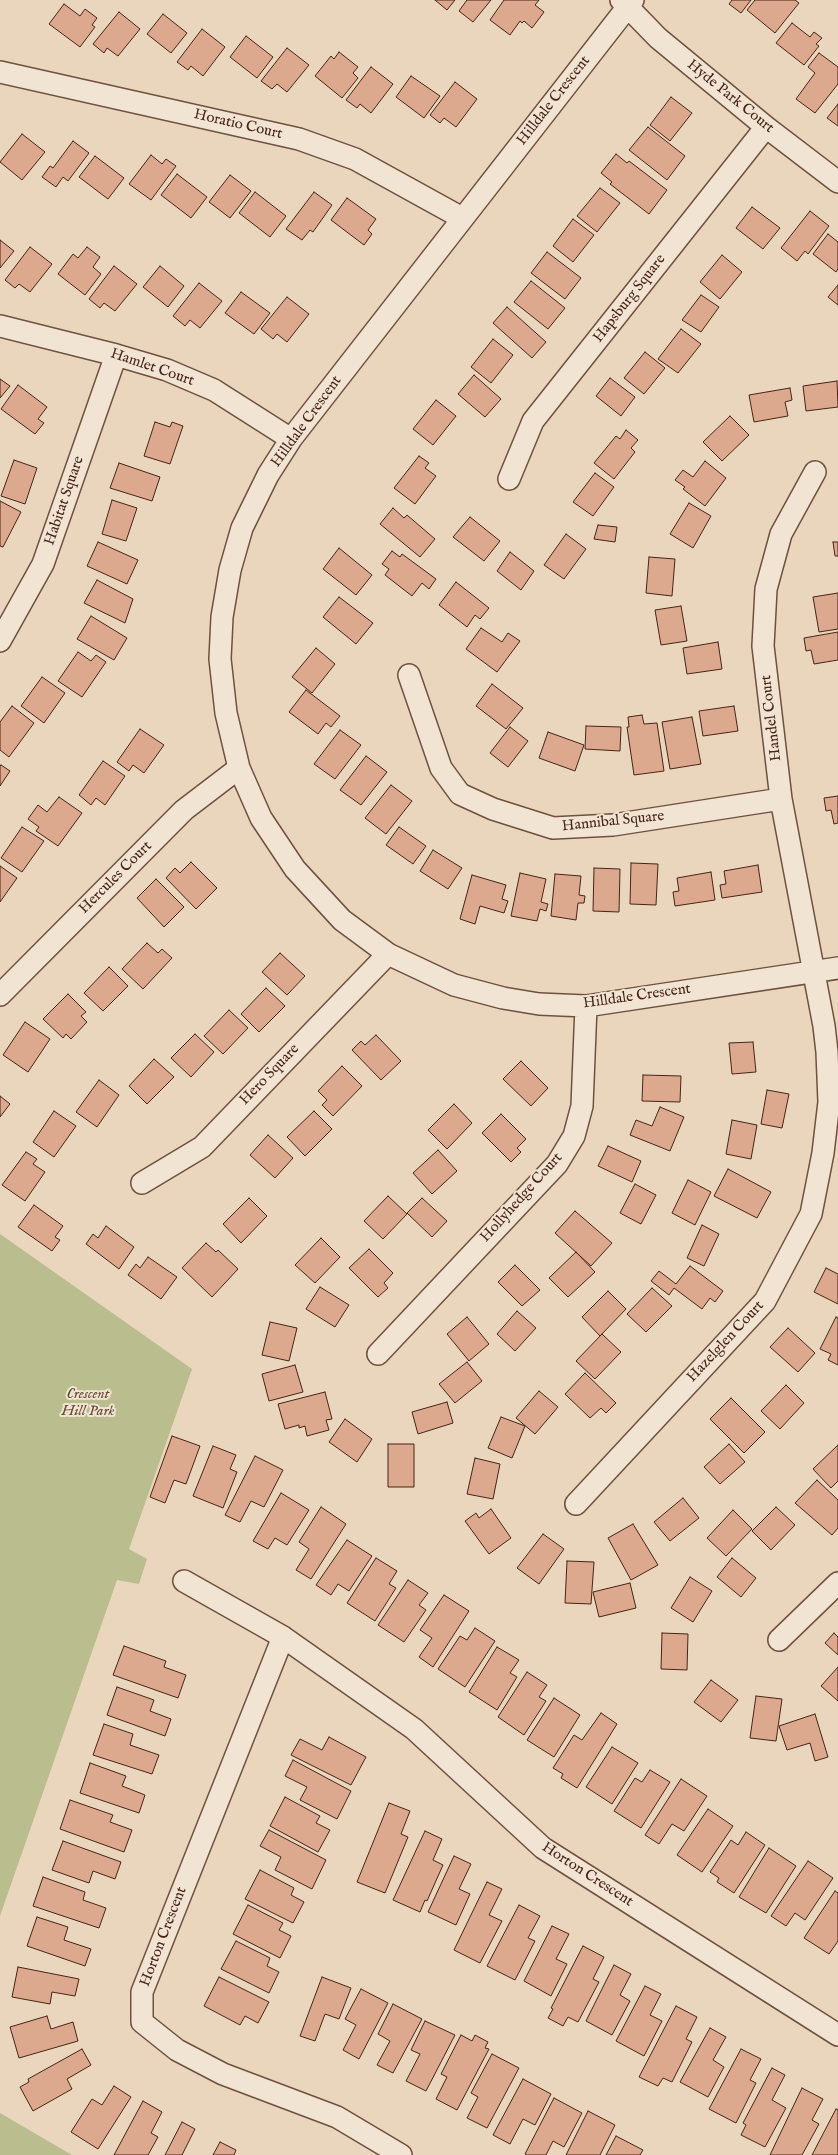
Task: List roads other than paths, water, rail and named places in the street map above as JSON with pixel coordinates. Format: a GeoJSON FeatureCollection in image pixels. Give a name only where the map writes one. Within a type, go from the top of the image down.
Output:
{"type":"FeatureCollection","features":[{"type":"Feature","properties":{"kind":"street","name":"Hyde Park Court"},"geometry":{"type":"LineString","coordinates":[[627,2],[658,38],[766,127],[838,182]]}},
{"type":"Feature","properties":{"kind":"street","name":"Hilldale Crescent"},"geometry":{"type":"LineString","coordinates":[[627,2],[291,439],[268,475],[242,528],[230,570],[222,617],[220,659],[226,713],[240,768],[261,818],[295,869],[342,920],[388,954],[454,985],[503,998],[539,1004],[586,1006],[838,968]]}},
{"type":"Feature","properties":{"kind":"street","name":"Horatio Court"},"geometry":{"type":"LineString","coordinates":[[0,72],[299,139],[355,159],[462,218]]}},
{"type":"Feature","properties":{"kind":"street","name":"Hapsburg Square"},"geometry":{"type":"LineString","coordinates":[[508,479],[534,421],[766,127]]}},
{"type":"Feature","properties":{"kind":"street","name":"Hamlet Court"},"geometry":{"type":"LineString","coordinates":[[0,326],[116,355],[167,370],[214,390],[291,439]]}},
{"type":"Feature","properties":{"kind":"street","name":"Habitat Square"},"geometry":{"type":"LineString","coordinates":[[0,640],[43,564],[116,355]]}},
{"type":"Feature","properties":{"kind":"street","name":"Handel Court"},"geometry":{"type":"LineString","coordinates":[[814,972],[781,799],[763,646],[766,590],[782,534],[815,472]]}},
{"type":"Feature","properties":{"kind":"street","name":"Hannibal Square"},"geometry":{"type":"LineString","coordinates":[[409,675],[441,768],[460,794],[493,809],[553,828],[613,825],[781,799]]}},
{"type":"Feature","properties":{"kind":"street","name":"Hercules Court"},"geometry":{"type":"LineString","coordinates":[[0,995],[184,810],[240,768]]}},
{"type":"Feature","properties":{"kind":"street","name":"Hero Square"},"geometry":{"type":"LineString","coordinates":[[142,1183],[202,1147],[388,954]]}},
{"type":"Feature","properties":{"kind":"street","name":"Hazelglen Court"},"geometry":{"type":"LineString","coordinates":[[576,1504],[766,1301],[812,1214],[823,1153],[829,1102],[824,1026],[814,972]]}},
{"type":"Feature","properties":{"kind":"street","name":"Hollyhedge Court"},"geometry":{"type":"LineString","coordinates":[[378,1354],[551,1171],[562,1157],[574,1136],[582,1106],[586,1006]]}},
{"type":"Feature","properties":{"kind":"street","name":"Horton Crescent"},"geometry":{"type":"LineString","coordinates":[[184,1581],[283,1637],[414,1729],[543,1848],[838,2035]]}},
{"type":"Feature","properties":{"kind":"street"},"geometry":{"type":"LineString","coordinates":[[779,1640],[838,1583]]}},
{"type":"Feature","properties":{"kind":"street","name":"Horton Crescent"},"geometry":{"type":"LineString","coordinates":[[283,1637],[142,1992],[142,2022],[177,2050],[224,2074],[337,2117],[401,2155]]}},
{"type":"Feature","properties":{"kind":"park label","name":"Crescent Hill Park"},"geometry":{"type":"Point","coordinates":[88,1404]}}]}
